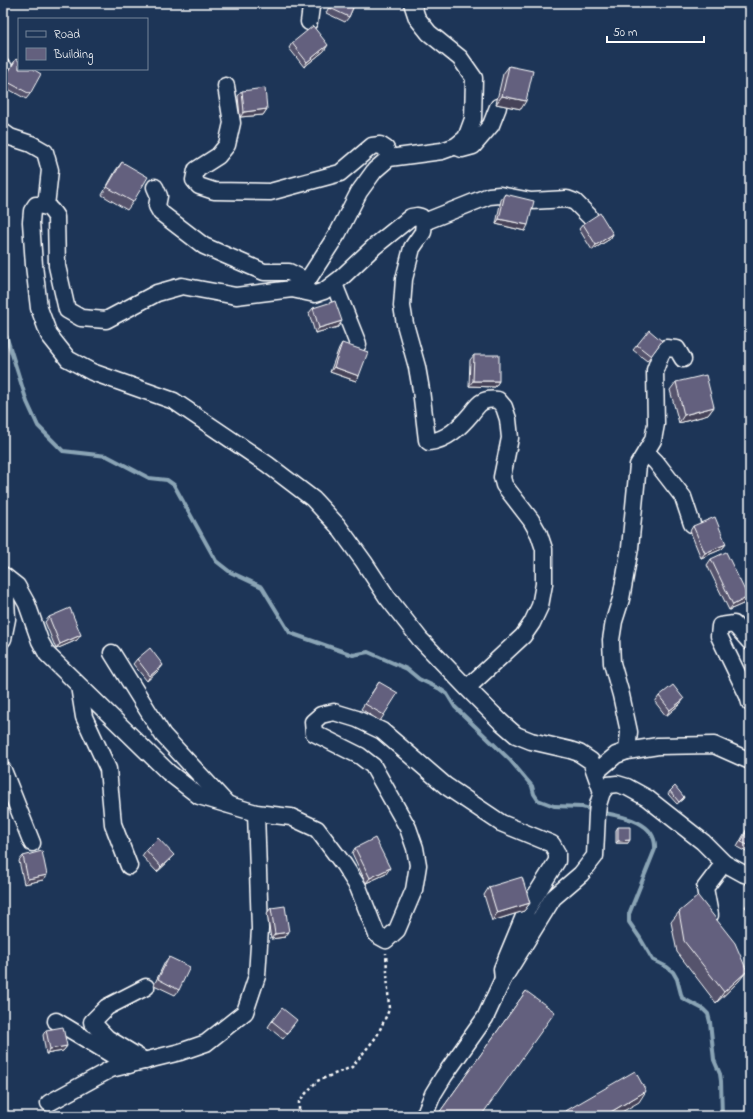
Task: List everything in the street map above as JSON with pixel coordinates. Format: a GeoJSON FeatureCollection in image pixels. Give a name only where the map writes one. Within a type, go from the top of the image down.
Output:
{"type":"FeatureCollection","features":[{"type":"Feature","properties":{"kind":"street"},"geometry":{"type":"LineString","coordinates":[[309,22],[313,3]]}},
{"type":"Feature","properties":{"kind":"street"},"geometry":{"type":"LineString","coordinates":[[292,289],[307,281],[338,233],[359,192],[375,170],[389,158],[442,151],[456,146],[466,138],[473,119],[474,78],[460,58],[429,33],[417,18],[412,3]]}},
{"type":"Feature","properties":{"kind":"street"},"geometry":{"type":"LineString","coordinates":[[226,86],[232,123],[228,145],[218,156],[196,170],[194,180],[199,186],[214,191],[270,192],[340,173],[372,146],[380,145],[386,149],[389,158]]}},
{"type":"Feature","properties":{"kind":"street"},"geometry":{"type":"LineString","coordinates":[[456,146],[462,149],[473,146],[491,125],[498,107]]}},
{"type":"Feature","properties":{"kind":"street"},"geometry":{"type":"LineString","coordinates":[[3,132],[10,137],[31,144],[45,152],[50,170],[46,206]]}},
{"type":"Feature","properties":{"kind":"street"},"geometry":{"type":"LineString","coordinates":[[155,187],[159,196],[158,206],[161,213],[204,246],[264,272],[289,272],[307,281]]}},
{"type":"Feature","properties":{"kind":"street"},"geometry":{"type":"LineString","coordinates":[[424,222],[489,196],[500,195],[531,201],[567,199],[574,202],[589,216]]}},
{"type":"Feature","properties":{"kind":"street"},"geometry":{"type":"LineString","coordinates":[[424,1116],[433,1094],[485,1018],[503,979],[553,898],[581,874],[595,856],[599,804],[596,772],[591,761],[579,753],[531,741],[516,735],[501,722],[467,688],[420,639],[387,596],[338,526],[313,499],[267,464],[174,401],[92,372],[68,359],[49,336],[39,308],[34,265],[32,222],[32,211],[36,205],[46,206],[56,217],[57,266],[67,310],[81,318],[106,320],[157,293],[182,286],[236,296],[292,289],[315,294],[324,291],[334,284],[375,246],[411,217],[421,217],[424,222],[423,232],[412,248],[404,279],[402,306],[405,324],[417,367],[427,440],[430,442],[445,437],[456,430],[480,402],[489,399],[498,400],[504,407],[508,419],[510,438],[502,477],[504,485],[531,520],[539,534],[544,549],[544,584],[540,606],[532,623],[523,636],[467,688]]}},
{"type":"Feature","properties":{"kind":"street"},"geometry":{"type":"LineString","coordinates":[[334,284],[358,344]]}},
{"type":"Feature","properties":{"kind":"street"},"geometry":{"type":"LineString","coordinates":[[626,751],[629,732],[612,663],[611,640],[614,621],[621,599],[630,548],[638,465],[653,440],[656,424],[655,370],[666,348],[677,349],[683,359]]}},
{"type":"Feature","properties":{"kind":"street"},"geometry":{"type":"LineString","coordinates":[[646,452],[656,462],[683,497],[692,524]]}},
{"type":"Feature","properties":{"kind":"street"},"geometry":{"type":"LineString","coordinates":[[3,639],[7,619],[4,576]]}},
{"type":"Feature","properties":{"kind":"street"},"geometry":{"type":"LineString","coordinates":[[4,576],[17,586],[27,604],[40,641],[47,654],[168,772],[199,796],[256,813],[291,817],[317,829],[344,865],[358,887],[377,935],[386,940],[397,930],[414,890],[418,866],[415,848],[408,828],[373,766],[360,756],[314,733],[313,722],[321,715],[334,712],[357,719],[382,731],[446,786],[501,823],[552,844],[557,852],[557,861],[527,909],[502,969],[503,979]]}},
{"type":"Feature","properties":{"kind":"street"},"geometry":{"type":"LineString","coordinates":[[750,642],[734,624],[720,626],[719,636],[750,703]]}},
{"type":"Feature","properties":{"kind":"street"},"geometry":{"type":"LineString","coordinates":[[112,653],[162,735],[228,805]]}},
{"type":"Feature","properties":{"kind":"street"},"geometry":{"type":"LineString","coordinates":[[80,686],[84,717],[108,769],[113,824],[129,866]]}},
{"type":"Feature","properties":{"kind":"street"},"geometry":{"type":"LineString","coordinates":[[596,772],[616,755],[626,751],[658,746],[714,745],[750,761]]}},
{"type":"Feature","properties":{"kind":"street"},"geometry":{"type":"LineString","coordinates":[[3,770],[32,843]]}},
{"type":"Feature","properties":{"kind":"street"},"geometry":{"type":"LineString","coordinates":[[599,804],[608,785],[617,784],[627,787],[647,798],[703,842],[724,863],[750,876]]}},
{"type":"Feature","properties":{"kind":"street"},"geometry":{"type":"LineString","coordinates":[[49,1103],[111,1070],[180,1052],[206,1043],[245,1012],[257,976],[260,929],[256,813]]}},
{"type":"Feature","properties":{"kind":"street"},"geometry":{"type":"LineString","coordinates":[[710,915],[705,888],[724,863]]}},
{"type":"Feature","properties":{"kind":"street"},"geometry":{"type":"LineString","coordinates":[[145,1061],[107,1038],[92,1022],[107,1007],[146,987]]}},
{"type":"Feature","properties":{"kind":"street"},"geometry":{"type":"LineString","coordinates":[[56,1021],[129,1065]]}},
{"type":"Feature","properties":{"kind":"path"},"geometry":{"type":"LineString","coordinates":[[299,1116],[299,1101],[317,1080],[352,1066],[377,1036],[389,1010],[386,940]]}},
{"type":"Feature","properties":{"kind":"building"},"geometry":{"type":"Polygon","coordinates":[[[333,3],[355,3],[349,17],[330,8],[333,3]]]}},
{"type":"Feature","properties":{"kind":"building"},"geometry":{"type":"Polygon","coordinates":[[[313,26],[328,45],[307,62],[292,43],[313,26]]]}},
{"type":"Feature","properties":{"kind":"building"},"geometry":{"type":"Polygon","coordinates":[[[16,59],[18,60],[18,70],[35,70],[41,74],[30,94],[4,80],[16,59]]]}},
{"type":"Feature","properties":{"kind":"building"},"geometry":{"type":"Polygon","coordinates":[[[509,66],[533,71],[526,101],[502,96],[509,66]]]}},
{"type":"Feature","properties":{"kind":"building"},"geometry":{"type":"Polygon","coordinates":[[[265,88],[267,109],[244,112],[242,91],[265,88]]]}},
{"type":"Feature","properties":{"kind":"building"},"geometry":{"type":"Polygon","coordinates":[[[122,162],[148,177],[133,202],[107,187],[122,162]]]}},
{"type":"Feature","properties":{"kind":"building"},"geometry":{"type":"Polygon","coordinates":[[[505,194],[534,201],[528,225],[499,219],[505,194]]]}},
{"type":"Feature","properties":{"kind":"building"},"geometry":{"type":"Polygon","coordinates":[[[600,213],[613,234],[596,245],[583,224],[600,213]]]}},
{"type":"Feature","properties":{"kind":"building"},"geometry":{"type":"Polygon","coordinates":[[[335,301],[342,321],[319,328],[313,308],[335,301]]]}},
{"type":"Feature","properties":{"kind":"building"},"geometry":{"type":"Polygon","coordinates":[[[649,330],[662,341],[651,356],[637,345],[649,330]]]}},
{"type":"Feature","properties":{"kind":"building"},"geometry":{"type":"Polygon","coordinates":[[[342,343],[368,352],[359,376],[334,367],[342,343]]]}},
{"type":"Feature","properties":{"kind":"building"},"geometry":{"type":"Polygon","coordinates":[[[474,355],[499,355],[499,381],[473,381],[474,355]]]}},
{"type":"Feature","properties":{"kind":"building"},"geometry":{"type":"Polygon","coordinates":[[[706,375],[714,407],[684,415],[676,382],[706,375]]]}},
{"type":"Feature","properties":{"kind":"building"},"geometry":{"type":"Polygon","coordinates":[[[715,517],[726,544],[705,553],[693,526],[715,517]]]}},
{"type":"Feature","properties":{"kind":"building"},"geometry":{"type":"Polygon","coordinates":[[[726,552],[748,597],[733,605],[711,559],[726,552]]]}},
{"type":"Feature","properties":{"kind":"building"},"geometry":{"type":"Polygon","coordinates":[[[70,608],[81,635],[60,644],[49,617],[70,608]]]}},
{"type":"Feature","properties":{"kind":"building"},"geometry":{"type":"Polygon","coordinates":[[[150,648],[163,665],[150,676],[137,659],[150,648]]]}},
{"type":"Feature","properties":{"kind":"building"},"geometry":{"type":"Polygon","coordinates":[[[379,682],[398,693],[384,715],[365,704],[379,682]]]}},
{"type":"Feature","properties":{"kind":"building"},"geometry":{"type":"Polygon","coordinates":[[[673,685],[684,699],[670,710],[659,696],[673,685]]]}},
{"type":"Feature","properties":{"kind":"building"},"geometry":{"type":"Polygon","coordinates":[[[675,786],[684,797],[679,802],[670,791],[675,786]]]}},
{"type":"Feature","properties":{"kind":"building"},"geometry":{"type":"Polygon","coordinates":[[[750,825],[750,846],[741,842],[750,825]]]}},
{"type":"Feature","properties":{"kind":"building"},"geometry":{"type":"Polygon","coordinates":[[[618,827],[630,827],[630,840],[618,841],[618,827]]]}},
{"type":"Feature","properties":{"kind":"building"},"geometry":{"type":"Polygon","coordinates":[[[158,838],[174,855],[161,867],[146,850],[158,838]]]}},
{"type":"Feature","properties":{"kind":"building"},"geometry":{"type":"Polygon","coordinates":[[[375,838],[390,868],[370,878],[355,848],[375,838]]]}},
{"type":"Feature","properties":{"kind":"building"},"geometry":{"type":"Polygon","coordinates":[[[42,851],[47,875],[28,879],[23,856],[42,851]]]}},
{"type":"Feature","properties":{"kind":"building"},"geometry":{"type":"Polygon","coordinates":[[[522,877],[530,903],[497,913],[489,887],[522,877]]]}},
{"type":"Feature","properties":{"kind":"building"},"geometry":{"type":"Polygon","coordinates":[[[698,896],[735,943],[747,971],[724,992],[684,941],[679,912],[698,896]]]}},
{"type":"Feature","properties":{"kind":"building"},"geometry":{"type":"Polygon","coordinates":[[[285,906],[289,932],[275,934],[271,908],[285,906]]]}},
{"type":"Feature","properties":{"kind":"building"},"geometry":{"type":"Polygon","coordinates":[[[169,957],[190,967],[179,990],[158,979],[169,957]]]}},
{"type":"Feature","properties":{"kind":"building"},"geometry":{"type":"Polygon","coordinates":[[[526,991],[555,1012],[481,1116],[443,1116],[439,1113],[526,991]]]}},
{"type":"Feature","properties":{"kind":"building"},"geometry":{"type":"Polygon","coordinates":[[[282,1008],[297,1020],[287,1033],[272,1021],[282,1008]]]}},
{"type":"Feature","properties":{"kind":"building"},"geometry":{"type":"Polygon","coordinates":[[[63,1027],[67,1046],[50,1049],[46,1030],[63,1027]]]}},
{"type":"Feature","properties":{"kind":"building"},"geometry":{"type":"Polygon","coordinates":[[[635,1071],[646,1091],[604,1116],[557,1116],[635,1071]]]}},
{"type":"Feature","properties":{"kind":"waterway"},"geometry":{"type":"LineString","coordinates":[[3,306],[6,335],[27,402],[38,426],[63,451],[107,456],[149,478],[167,480],[174,485],[216,561],[230,572],[262,587],[290,633],[353,655],[368,652],[407,669],[419,679],[447,694],[455,707],[510,760],[532,786],[534,794],[538,800],[554,806],[582,807],[594,810]]}},
{"type":"Feature","properties":{"kind":"waterway"},"geometry":{"type":"LineString","coordinates":[[600,812],[627,818],[644,826],[650,832],[654,840],[655,849],[629,914],[629,922],[653,960],[667,967],[673,972],[677,979],[682,998],[703,1009],[708,1014],[714,1060],[720,1074],[721,1081],[722,1116]]}}]}
